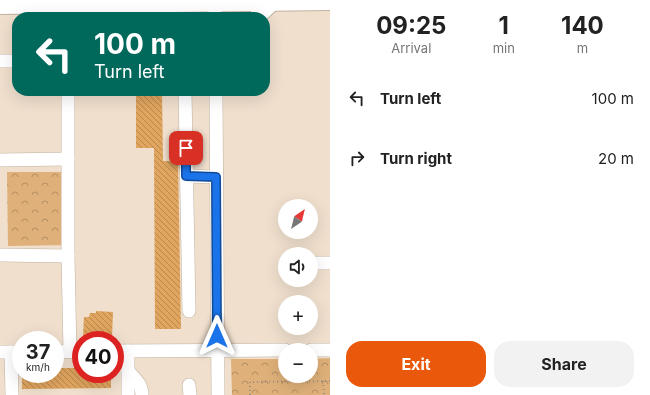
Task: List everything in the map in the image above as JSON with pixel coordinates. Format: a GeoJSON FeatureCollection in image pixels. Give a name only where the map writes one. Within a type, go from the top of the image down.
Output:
{"type":"FeatureCollection","features":[{"type":"Feature","properties":{"kind":"main road"},"geometry":{"type":"LineString","coordinates":[[0,6],[215,7],[272,3],[330,2]]}},
{"type":"Feature","properties":{"kind":"main road"},"geometry":{"type":"LineString","coordinates":[[262,12],[272,3]]}},
{"type":"Feature","properties":{"kind":"street"},"geometry":{"type":"LineString","coordinates":[[0,61],[12,61]]}},
{"type":"Feature","properties":{"kind":"street"},"geometry":{"type":"LineString","coordinates":[[68,96],[68,256],[73,331]]}},
{"type":"Feature","properties":{"kind":"street"},"geometry":{"type":"LineString","coordinates":[[185,96],[188,311]]}},
{"type":"Feature","properties":{"kind":"street"},"geometry":{"type":"LineString","coordinates":[[216,96],[218,395]]}},
{"type":"Feature","properties":{"kind":"street"},"geometry":{"type":"LineString","coordinates":[[0,160],[68,159]]}},
{"type":"Feature","properties":{"kind":"street"},"geometry":{"type":"LineString","coordinates":[[186,176],[216,177]]}},
{"type":"Feature","properties":{"kind":"street"},"geometry":{"type":"LineString","coordinates":[[0,255],[68,256]]}},
{"type":"Feature","properties":{"kind":"street"},"geometry":{"type":"LineString","coordinates":[[318,263],[330,263]]}},
{"type":"Feature","properties":{"kind":"street"},"geometry":{"type":"LineString","coordinates":[[124,351],[278,350]]}},
{"type":"Feature","properties":{"kind":"street"},"geometry":{"type":"LineString","coordinates":[[318,350],[330,350]]}},
{"type":"Feature","properties":{"kind":"street"},"geometry":{"type":"LineString","coordinates":[[11,352],[12,395]]}},
{"type":"Feature","properties":{"kind":"street"},"geometry":{"type":"LineString","coordinates":[[124,358],[128,371],[128,395]]}},
{"type":"Feature","properties":{"kind":"street"},"geometry":{"type":"LineString","coordinates":[[128,371],[140,384],[142,395]]}},
{"type":"Feature","properties":{"kind":"path"},"geometry":{"type":"LineString","coordinates":[[323,381],[324,395]]}},
{"type":"Feature","properties":{"kind":"path"},"geometry":{"type":"LineString","coordinates":[[250,395],[250,382],[330,381]]}},
{"type":"Feature","properties":{"kind":"green space"},"geometry":{"type":"Polygon","coordinates":[[[7,172],[67,172],[68,245],[8,246],[7,172]]]}},
{"type":"Feature","properties":{"kind":"green space"},"geometry":{"type":"Polygon","coordinates":[[[330,358],[330,395],[232,395],[231,359],[278,359],[278,383],[318,383],[318,359],[330,358]]]}},
{"type":"Feature","properties":{"kind":"building"},"geometry":{"type":"Polygon","coordinates":[[[136,96],[162,96],[163,161],[178,161],[181,329],[155,329],[154,148],[136,148],[136,96]]]}},
{"type":"Feature","properties":{"kind":"building"},"geometry":{"type":"Polygon","coordinates":[[[96,311],[113,312],[112,331],[83,331],[84,317],[89,317],[90,313],[96,313],[96,311]]]}},
{"type":"Feature","properties":{"kind":"building"},"geometry":{"type":"Polygon","coordinates":[[[64,368],[72,368],[72,383],[111,383],[111,388],[22,389],[22,383],[64,383],[64,368]]]}},
{"type":"Feature","properties":{"kind":"route"},"geometry":{"type":"LineString","coordinates":[[186,148],[186,176],[216,177],[217,336]]}}]}
